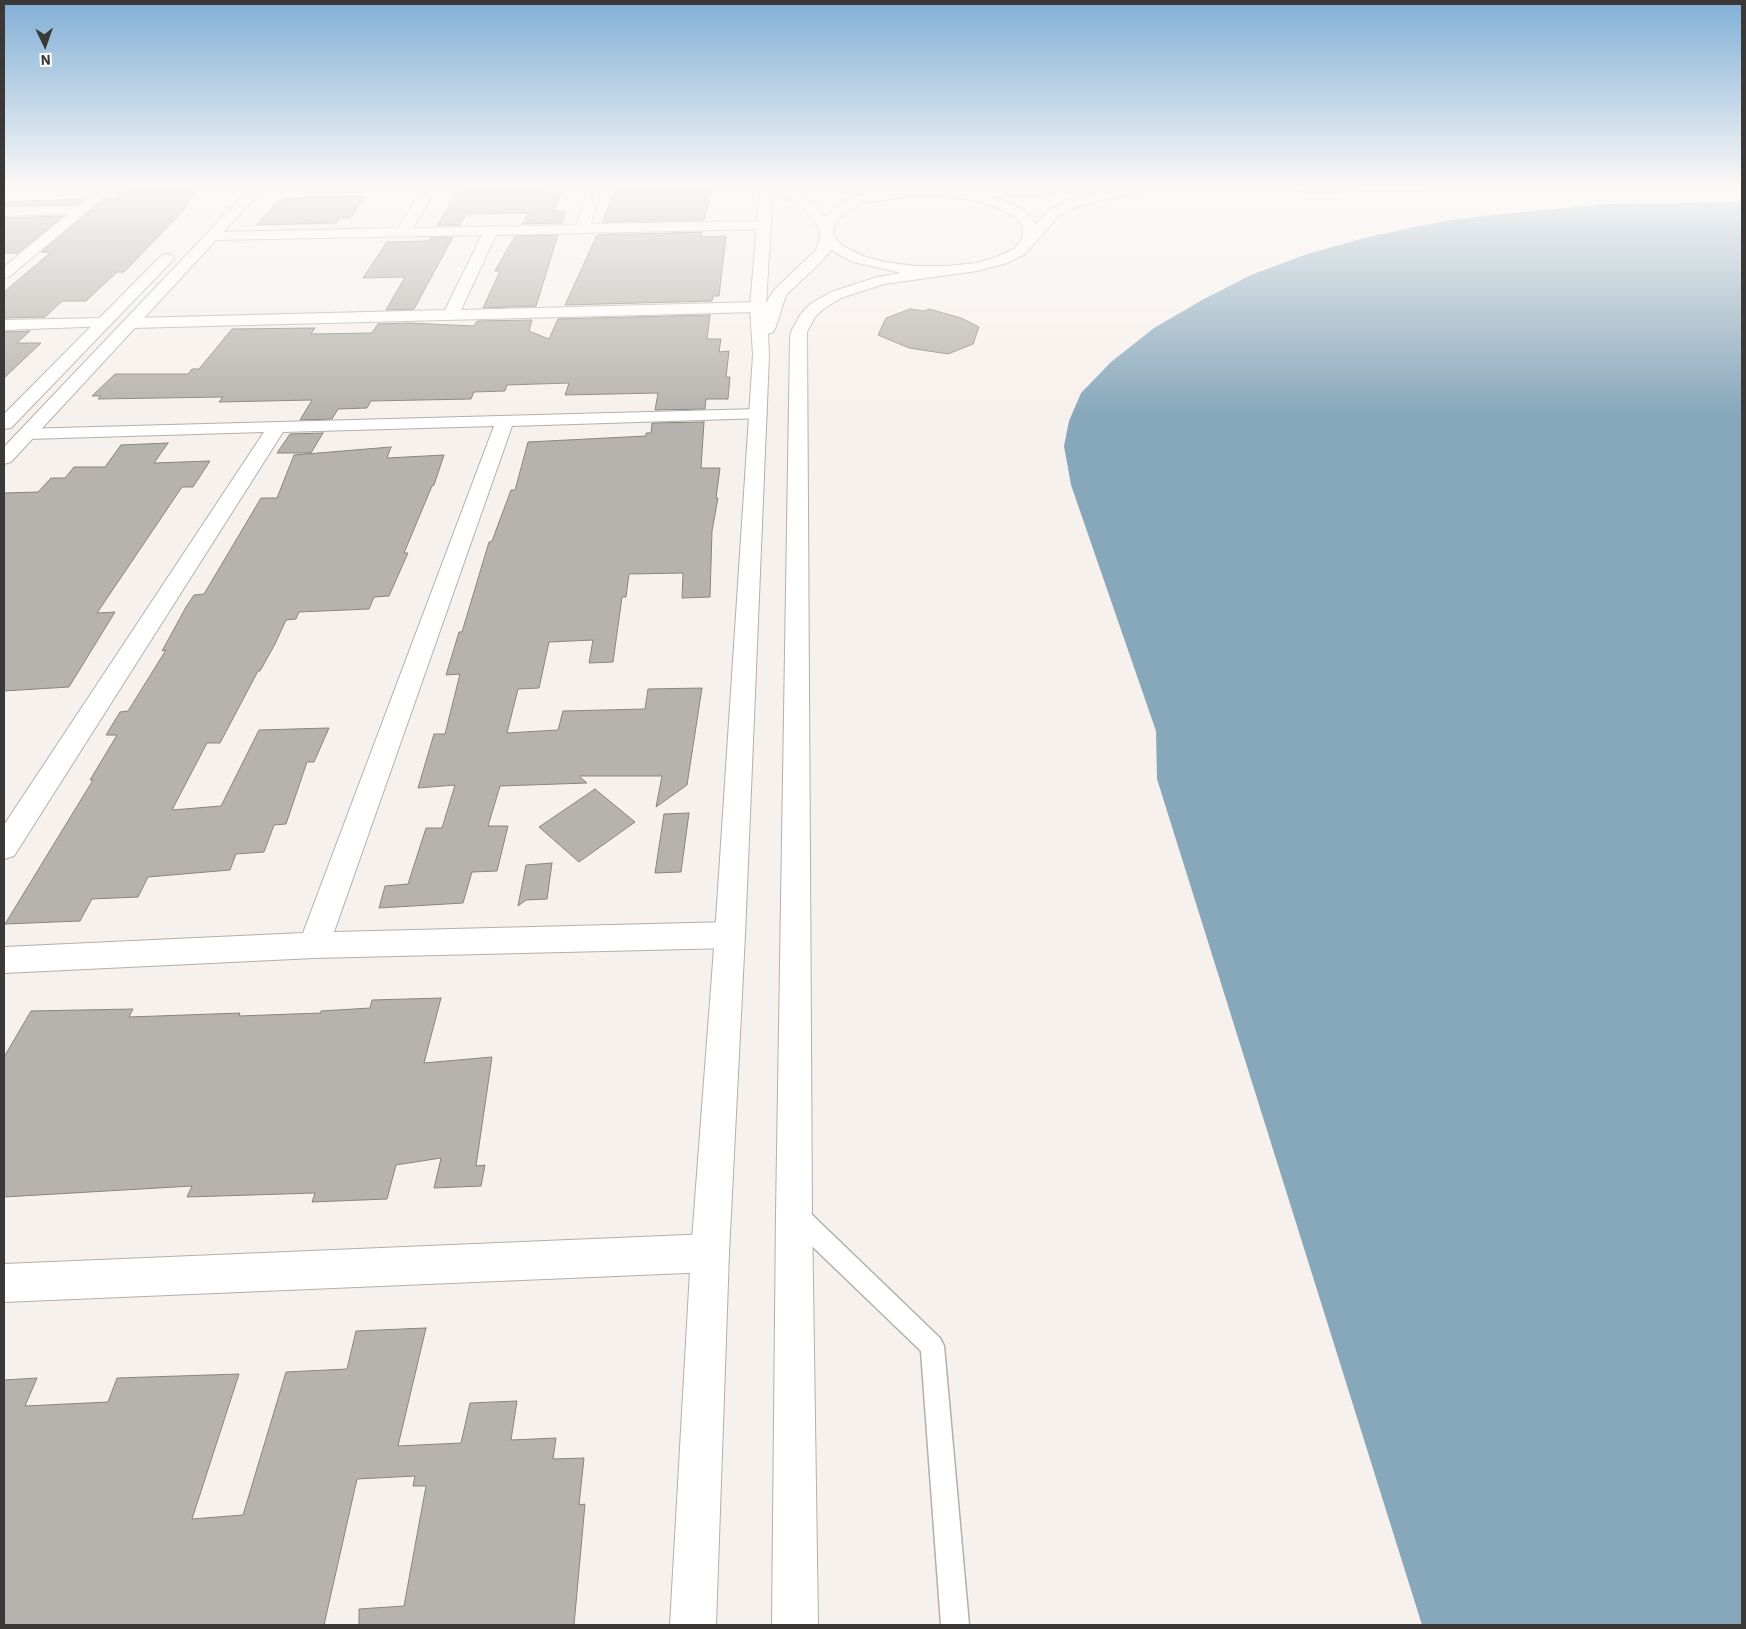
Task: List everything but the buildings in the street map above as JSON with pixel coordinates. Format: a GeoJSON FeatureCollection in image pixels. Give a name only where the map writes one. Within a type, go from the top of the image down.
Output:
{"type":"FeatureCollection","features":[{"type":"Feature","properties":{"kind":"street"},"geometry":{"type":"LineString","coordinates":[[4,274],[18,263]]}},
{"type":"Feature","properties":{"kind":"street"},"geometry":{"type":"LineString","coordinates":[[4,424],[162,263]]}},
{"type":"Feature","properties":{"kind":"street"},"geometry":{"type":"LineString","coordinates":[[4,458],[188,263]]}},
{"type":"Feature","properties":{"kind":"street"},"geometry":{"type":"LineString","coordinates":[[451,315],[475,263]]}},
{"type":"Feature","properties":{"kind":"street"},"geometry":{"type":"LineString","coordinates":[[694,1625],[710,1252],[730,935],[761,355],[758,307],[761,263]]}},
{"type":"Feature","properties":{"kind":"street"},"geometry":{"type":"LineString","coordinates":[[761,355],[774,303],[779,293],[812,263]]}},
{"type":"Feature","properties":{"kind":"street"},"geometry":{"type":"LineString","coordinates":[[873,263],[915,270],[948,270]]}},
{"type":"Feature","properties":{"kind":"street"},"geometry":{"type":"LineString","coordinates":[[795,1625],[794,1213],[799,332],[808,315],[816,307],[836,295],[882,280],[977,267],[991,263]]}},
{"type":"Feature","properties":{"kind":"street"},"geometry":{"type":"LineString","coordinates":[[132,322],[148,278]]}},
{"type":"Feature","properties":{"kind":"street"},"geometry":{"type":"LineString","coordinates":[[132,322],[758,307]]}},
{"type":"Feature","properties":{"kind":"street"},"geometry":{"type":"LineString","coordinates":[[4,325],[103,323]]}},
{"type":"Feature","properties":{"kind":"street"},"geometry":{"type":"LineString","coordinates":[[28,433],[758,414]]}},
{"type":"Feature","properties":{"kind":"street"},"geometry":{"type":"LineString","coordinates":[[314,945],[505,421]]}},
{"type":"Feature","properties":{"kind":"street"},"geometry":{"type":"LineString","coordinates":[[4,848],[277,427]]}},
{"type":"Feature","properties":{"kind":"street"},"geometry":{"type":"LineString","coordinates":[[4,960],[314,945],[730,935]]}},
{"type":"Feature","properties":{"kind":"street"},"geometry":{"type":"LineString","coordinates":[[4,1283],[710,1252]]}},
{"type":"Feature","properties":{"kind":"lane"},"geometry":{"type":"LineString","coordinates":[[794,1213],[932,1346],[955,1625]]}},
{"type":"Feature","properties":{"kind":"water"},"geometry":{"type":"Polygon","coordinates":[[[1283,263],[1742,263],[1742,1625],[1422,1625],[1157,779],[1156,731],[1071,485],[1064,446],[1069,421],[1081,393],[1111,362],[1154,328],[1251,275],[1283,263]]]}}]}
